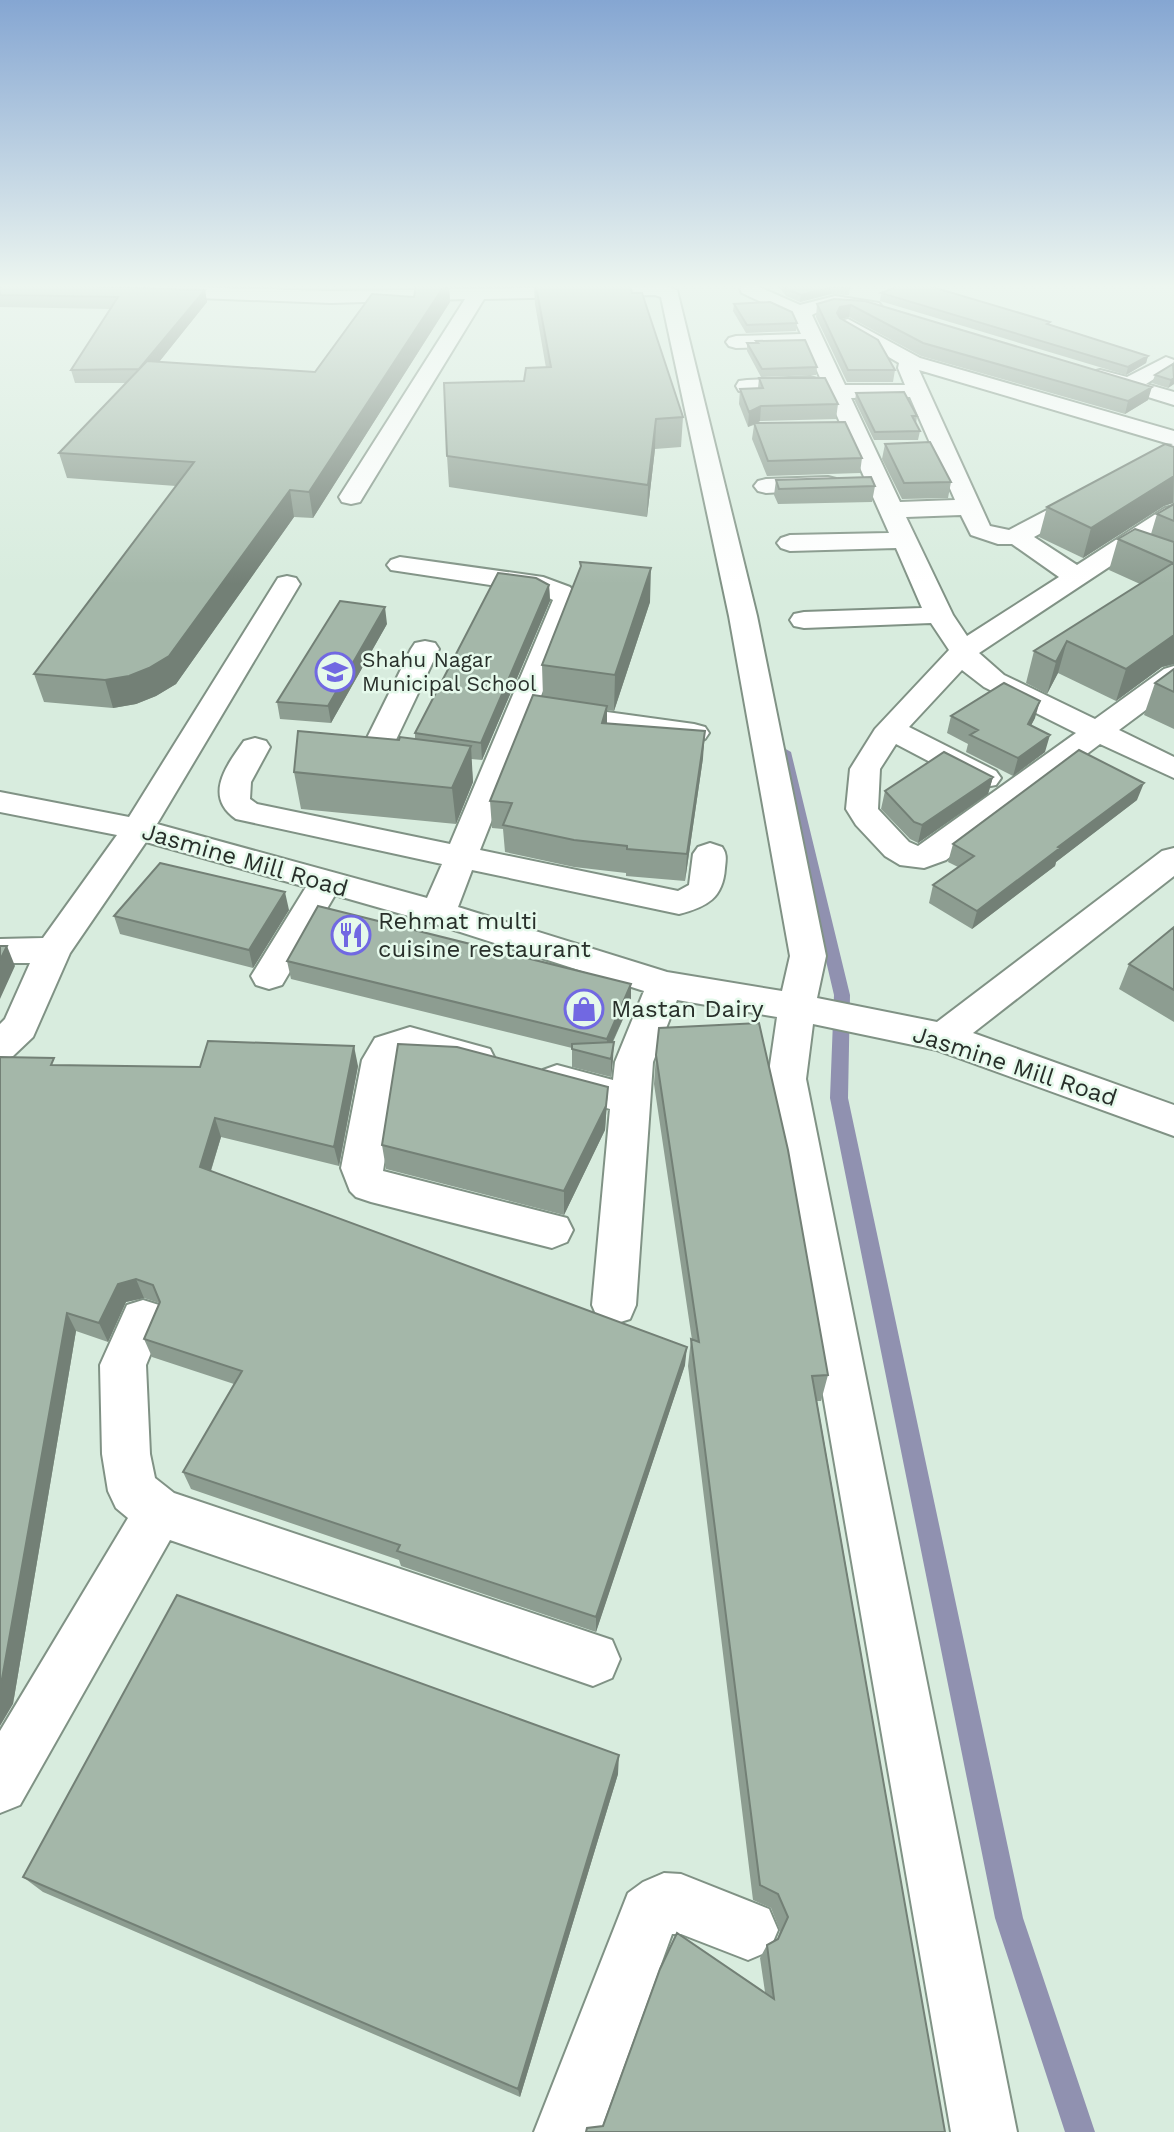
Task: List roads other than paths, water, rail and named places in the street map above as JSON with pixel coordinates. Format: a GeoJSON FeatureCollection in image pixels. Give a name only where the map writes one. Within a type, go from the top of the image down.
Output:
{"type":"FeatureCollection","features":[{"type":"Feature","properties":{"kind":"street"},"geometry":{"type":"LineString","coordinates":[[351,497],[421,385]]}},
{"type":"Feature","properties":{"kind":"street"},"geometry":{"type":"LineString","coordinates":[[691,385],[743,616],[808,956],[797,1006],[788,1079],[984,2132]]}},
{"type":"Feature","properties":{"kind":"street"},"geometry":{"type":"LineString","coordinates":[[915,385],[981,530],[999,538],[1016,536],[1174,451]]}},
{"type":"Feature","properties":{"kind":"street"},"geometry":{"type":"LineString","coordinates":[[992,385],[1174,438]]}},
{"type":"Feature","properties":{"kind":"street"},"geometry":{"type":"LineString","coordinates":[[1131,385],[1174,399]]}},
{"type":"Feature","properties":{"kind":"street"},"geometry":{"type":"LineString","coordinates":[[747,386],[917,391]]}},
{"type":"Feature","properties":{"kind":"street"},"geometry":{"type":"LineString","coordinates":[[835,387],[939,615],[972,664],[994,681],[1031,702],[1098,731],[1174,769]]}},
{"type":"Feature","properties":{"kind":"street"},"geometry":{"type":"LineString","coordinates":[[827,429],[854,428]]}},
{"type":"Feature","properties":{"kind":"street"},"geometry":{"type":"LineString","coordinates":[[917,449],[944,448]]}},
{"type":"Feature","properties":{"kind":"street"},"geometry":{"type":"LineString","coordinates":[[864,450],[890,450]]}},
{"type":"Feature","properties":{"kind":"street"},"geometry":{"type":"LineString","coordinates":[[1149,465],[1174,473]]}},
{"type":"Feature","properties":{"kind":"street"},"geometry":{"type":"LineString","coordinates":[[766,486],[879,483]]}},
{"type":"Feature","properties":{"kind":"street"},"geometry":{"type":"LineString","coordinates":[[1084,499],[1107,508]]}},
{"type":"Feature","properties":{"kind":"street"},"geometry":{"type":"LineString","coordinates":[[891,510],[970,507]]}},
{"type":"Feature","properties":{"kind":"street"},"geometry":{"type":"LineString","coordinates":[[1153,518],[1136,552],[1077,577],[965,650],[890,729],[865,769],[862,809],[867,818],[897,849],[912,857],[924,857],[934,853],[1174,675]]}},
{"type":"Feature","properties":{"kind":"street"},"geometry":{"type":"LineString","coordinates":[[1016,536],[1077,577]]}},
{"type":"Feature","properties":{"kind":"street"},"geometry":{"type":"LineString","coordinates":[[790,543],[905,540]]}},
{"type":"Feature","properties":{"kind":"street"},"geometry":{"type":"LineString","coordinates":[[400,565],[543,585],[561,593],[566,600],[521,709],[469,770],[461,856],[438,913]]}},
{"type":"Feature","properties":{"kind":"street"},"geometry":{"type":"LineString","coordinates":[[0,1046],[20,1027],[53,950],[138,829],[287,584]]}},
{"type":"Feature","properties":{"kind":"street"},"geometry":{"type":"LineString","coordinates":[[804,620],[939,615]]}},
{"type":"Feature","properties":{"kind":"street"},"geometry":{"type":"LineString","coordinates":[[425,649],[379,744],[379,751],[383,757],[393,761],[469,770]]}},
{"type":"Feature","properties":{"kind":"street"},"geometry":{"type":"LineString","coordinates":[[521,709],[699,734]]}},
{"type":"Feature","properties":{"kind":"street"},"geometry":{"type":"LineString","coordinates":[[890,729],[1015,793]]}},
{"type":"Feature","properties":{"kind":"street"},"geometry":{"type":"LineString","coordinates":[[255,747],[235,786],[233,800],[237,807],[247,812],[680,903],[697,898],[705,889],[710,854]]}},
{"type":"Feature","properties":{"kind":"street","name":"Jasmine Mill Road"},"geometry":{"type":"LineString","coordinates":[[0,802],[138,829],[438,913],[665,985],[797,1006],[943,1037],[1174,1121]]}},
{"type":"Feature","properties":{"kind":"street"},"geometry":{"type":"LineString","coordinates":[[943,1037],[1174,859]]}},
{"type":"Feature","properties":{"kind":"street"},"geometry":{"type":"LineString","coordinates":[[269,976],[325,883]]}},
{"type":"Feature","properties":{"kind":"street"},"geometry":{"type":"LineString","coordinates":[[0,951],[53,950]]}},
{"type":"Feature","properties":{"kind":"street"},"geometry":{"type":"LineString","coordinates":[[614,1305],[634,1062],[665,985]]}},
{"type":"Feature","properties":{"kind":"street"},"geometry":{"type":"LineString","coordinates":[[552,1230],[371,1185],[365,1179],[362,1168],[376,1087],[381,1060],[388,1048],[410,1041],[629,1099]]}},
{"type":"Feature","properties":{"kind":"street"},"geometry":{"type":"LineString","coordinates":[[143,1319],[123,1365],[126,1454],[133,1491],[159,1512],[593,1659]]}},
{"type":"Feature","properties":{"kind":"street"},"geometry":{"type":"LineString","coordinates":[[0,1785],[159,1512]]}},
{"type":"Feature","properties":{"kind":"street"},"geometry":{"type":"LineString","coordinates":[[567,2132],[649,1914],[664,1903],[681,1904],[748,1930]]}},
{"type":"Feature","properties":{"kind":"waterway"},"geometry":{"type":"LineString","coordinates":[[784,752],[842,995],[839,1098],[1009,1918],[1080,2132]]}},
{"type":"Feature","properties":{"kind":"place","name":"Shahu Nagar Municipal School"},"geometry":{"type":"Point","coordinates":[335,672]}},
{"type":"Feature","properties":{"kind":"place","name":"Rehmat multi cuisine restaurant"},"geometry":{"type":"Point","coordinates":[351,935]}},
{"type":"Feature","properties":{"kind":"place","name":"Mastan Dairy"},"geometry":{"type":"Point","coordinates":[584,1009]}}]}
